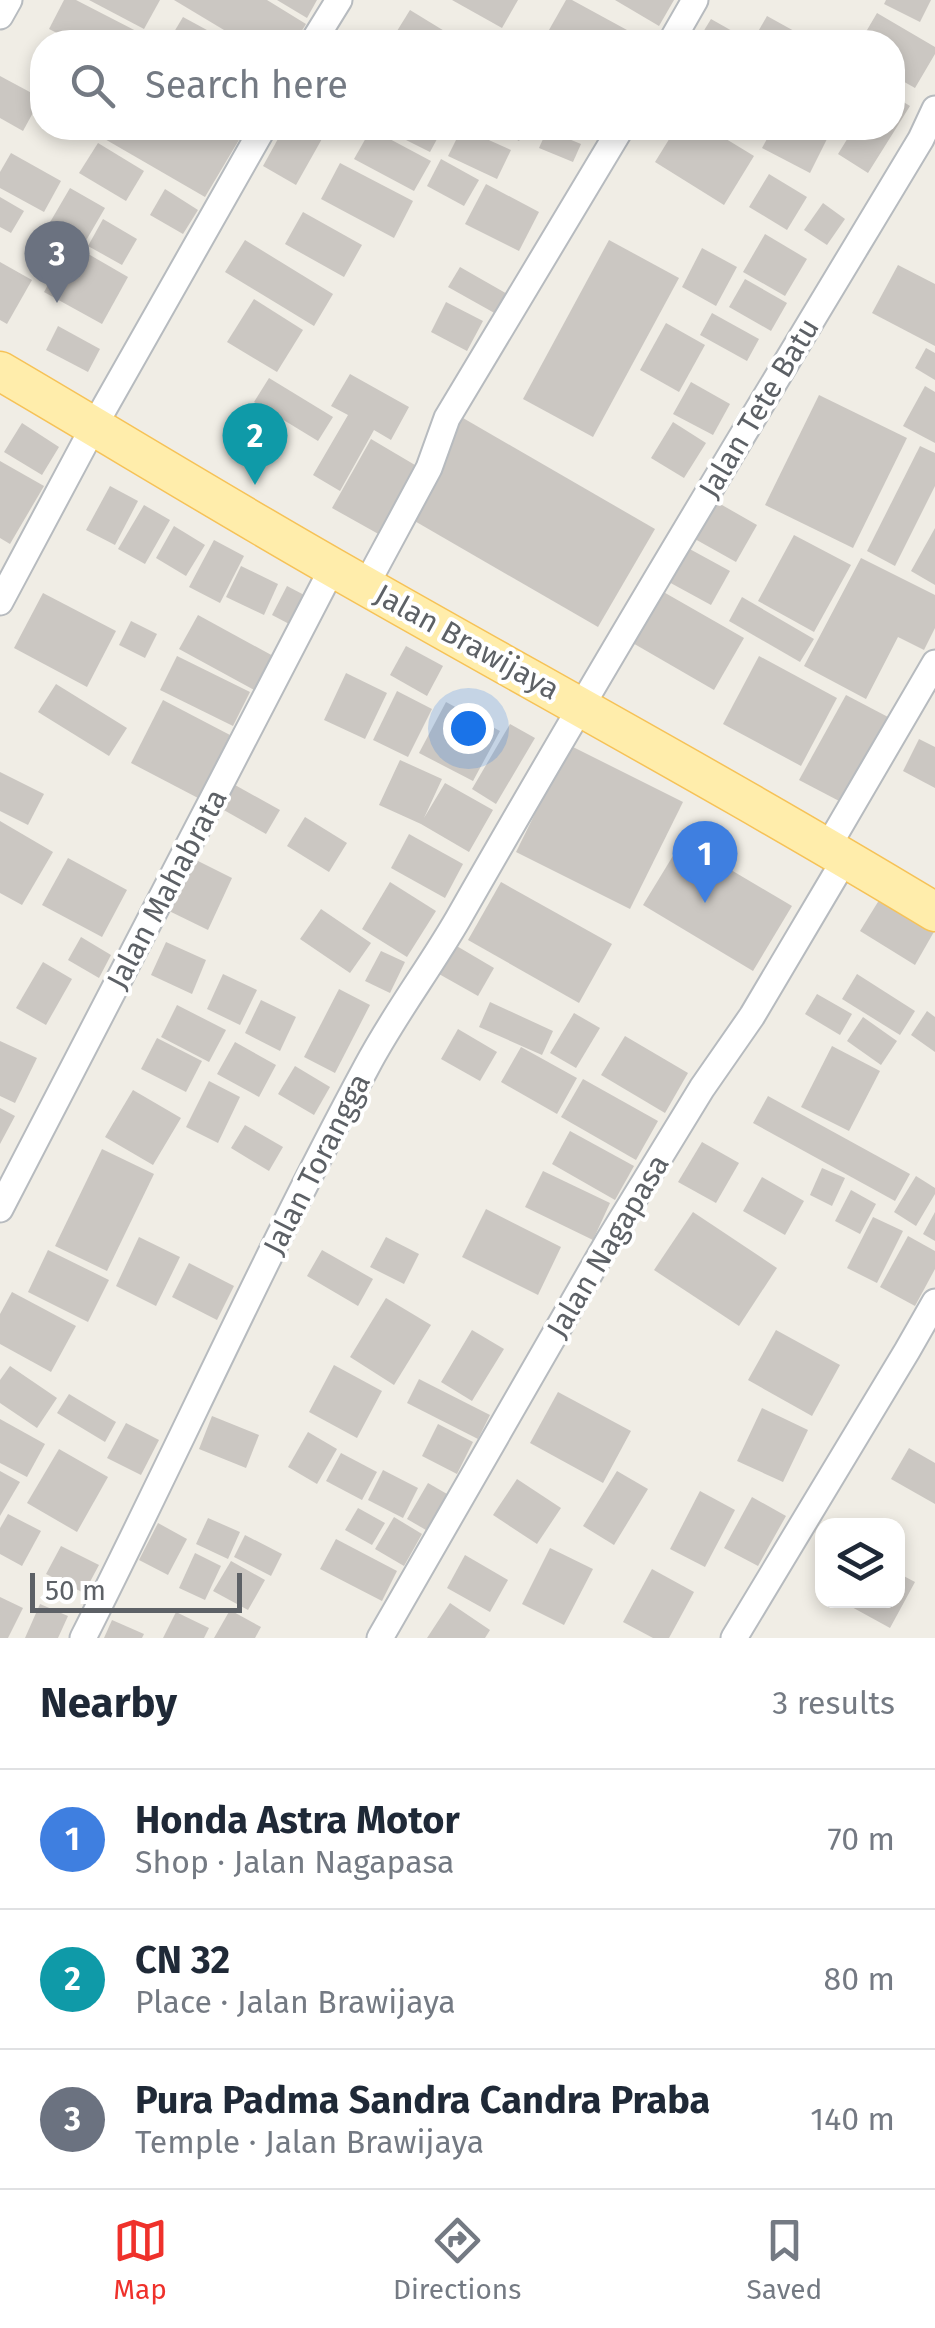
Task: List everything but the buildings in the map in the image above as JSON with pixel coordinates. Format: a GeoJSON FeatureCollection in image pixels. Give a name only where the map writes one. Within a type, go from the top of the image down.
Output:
{"type":"FeatureCollection","features":[{"type":"Feature","properties":{"kind":"main road","name":"Jalan Brawijaya"},"geometry":{"type":"LineString","coordinates":[[0,371],[836,854],[931,903]]}},
{"type":"Feature","properties":{"kind":"street"},"geometry":{"type":"LineString","coordinates":[[0,16],[9,0]]}},
{"type":"Feature","properties":{"kind":"street"},"geometry":{"type":"LineString","coordinates":[[320,30],[339,0]]}},
{"type":"Feature","properties":{"kind":"street"},"geometry":{"type":"LineString","coordinates":[[678,30],[695,0]]}},
{"type":"Feature","properties":{"kind":"street","name":"Jalan Tete Batu"},"geometry":{"type":"LineString","coordinates":[[580,705],[935,109]]}},
{"type":"Feature","properties":{"kind":"street"},"geometry":{"type":"LineString","coordinates":[[0,602],[94,426],[257,140]]}},
{"type":"Feature","properties":{"kind":"street","name":"Jalan Mahabrata"},"geometry":{"type":"LineString","coordinates":[[0,1210],[350,576],[429,468],[448,418],[614,140]]}},
{"type":"Feature","properties":{"kind":"street","name":"Jalan Nagapasa"},"geometry":{"type":"LineString","coordinates":[[380,1638],[609,1240],[702,1088],[752,1016],[935,663]]}},
{"type":"Feature","properties":{"kind":"street","name":"Jalan Torangga"},"geometry":{"type":"LineString","coordinates":[[83,1638],[261,1272],[369,1062],[452,929],[580,705]]}},
{"type":"Feature","properties":{"kind":"street"},"geometry":{"type":"LineString","coordinates":[[734,1638],[935,1302]]}},
{"type":"Feature","properties":{"kind":"place","name":"Pura Padma Sandra Candra Praba"},"geometry":{"type":"Point","coordinates":[57,303]}},
{"type":"Feature","properties":{"kind":"place","name":"CN 32"},"geometry":{"type":"Point","coordinates":[255,485]}},
{"type":"Feature","properties":{"kind":"place","name":"Honda Astra Motor"},"geometry":{"type":"Point","coordinates":[705,903]}}]}
